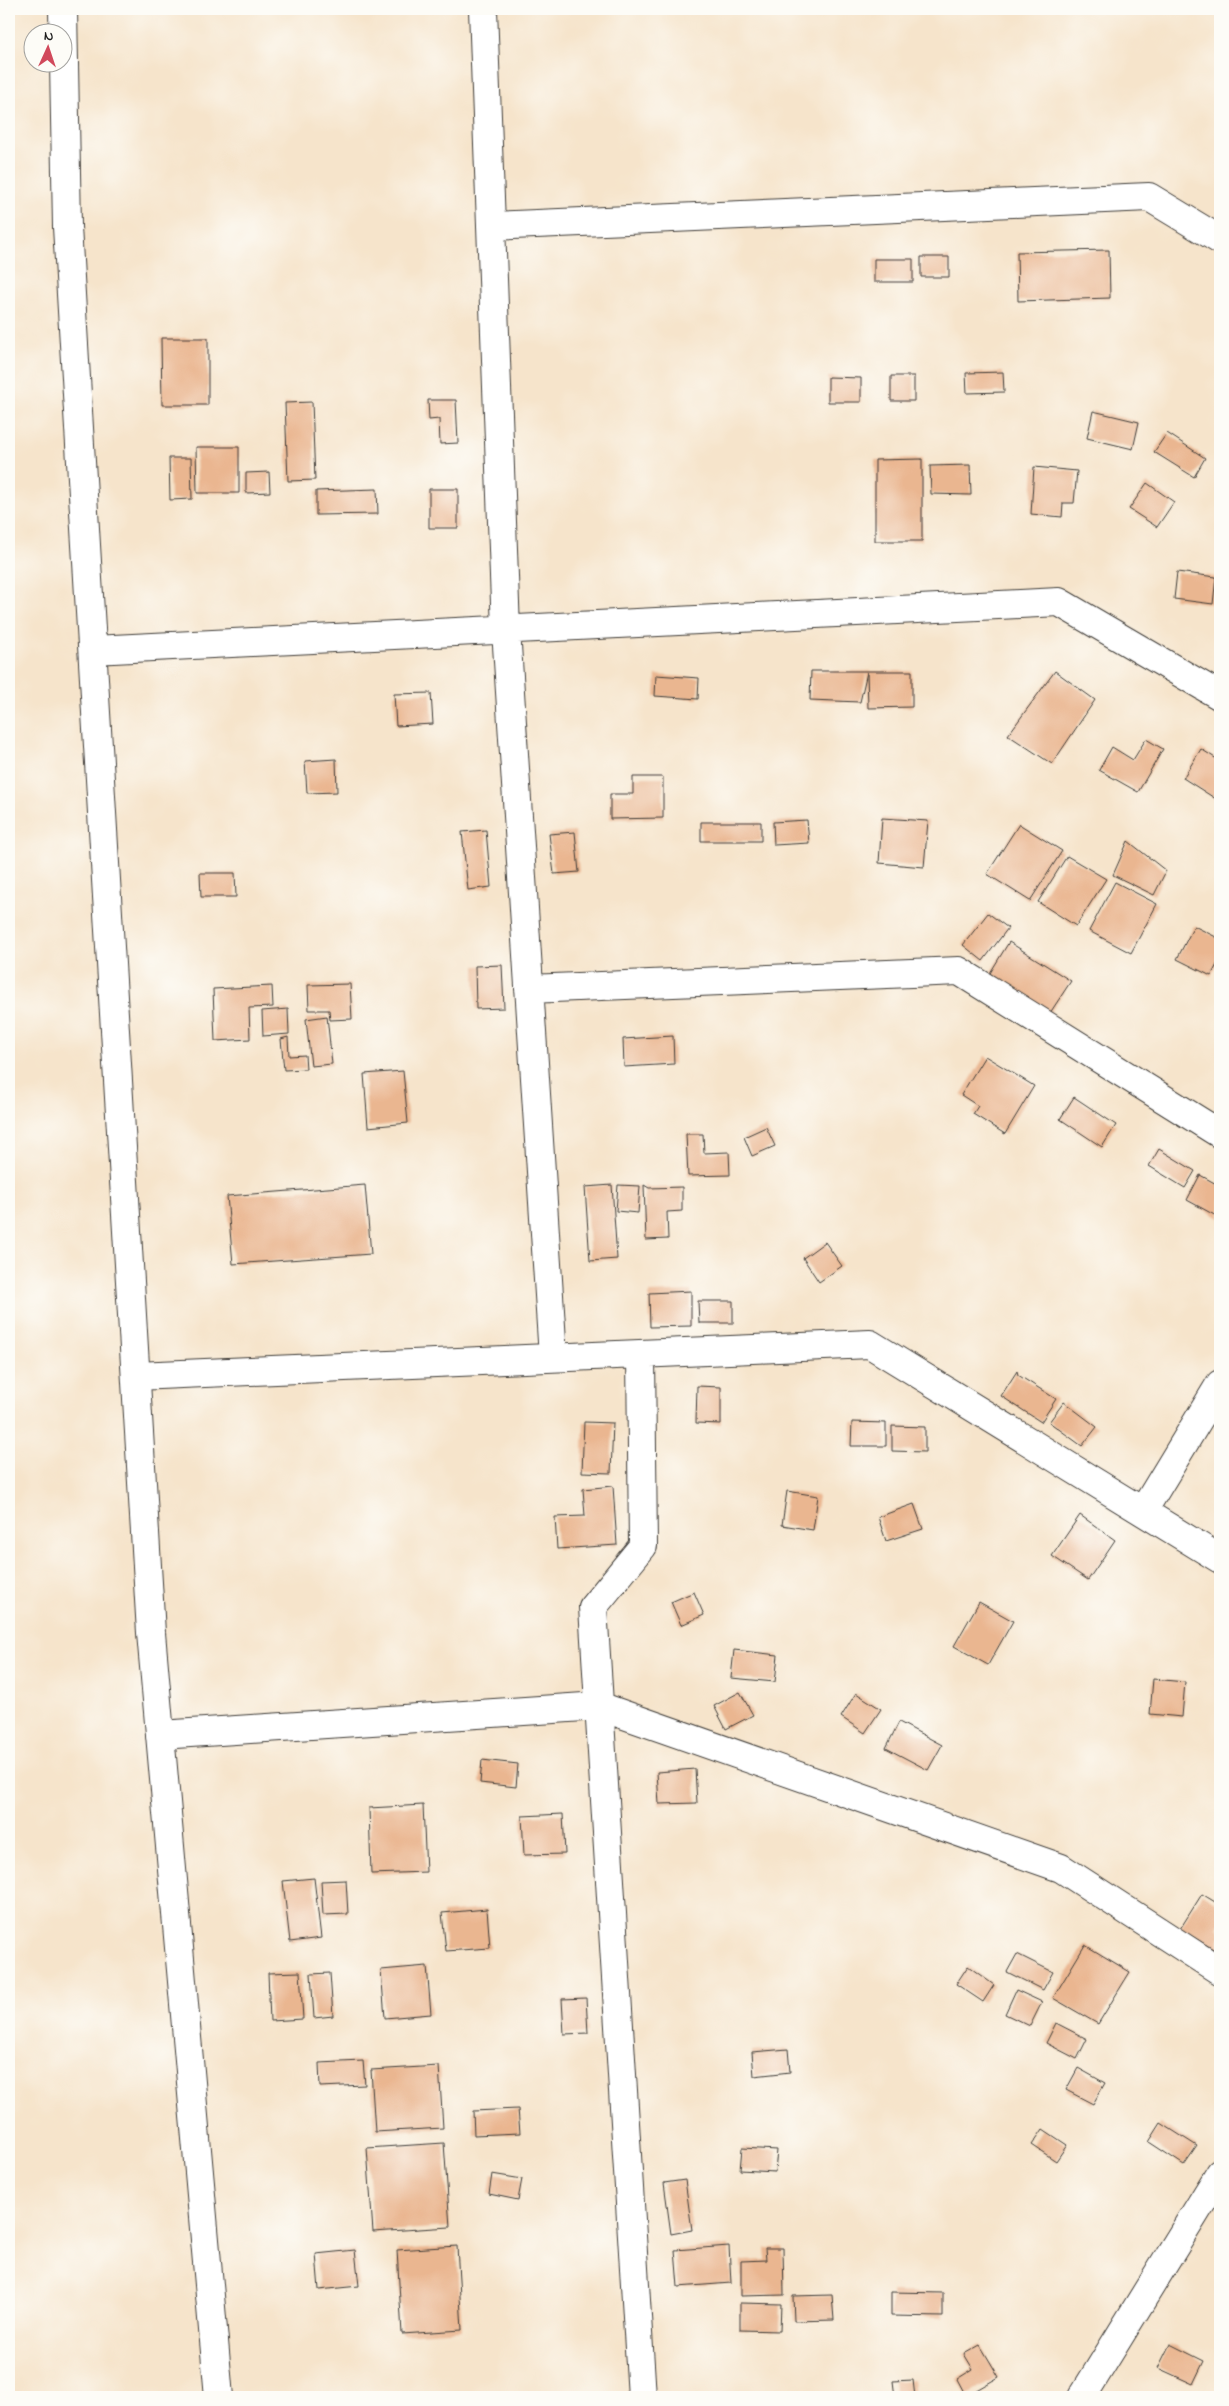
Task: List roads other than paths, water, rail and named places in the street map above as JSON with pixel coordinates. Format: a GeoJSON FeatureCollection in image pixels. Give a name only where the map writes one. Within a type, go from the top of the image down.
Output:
{"type":"FeatureCollection","features":[{"type":"Feature","properties":{"kind":"street"},"geometry":{"type":"LineString","coordinates":[[63,9],[67,226],[151,1633],[219,2397]]}},
{"type":"Feature","properties":{"kind":"street"},"geometry":{"type":"LineString","coordinates":[[483,9],[506,630],[553,1357]]}},
{"type":"Feature","properties":{"kind":"street"},"geometry":{"type":"LineString","coordinates":[[491,226],[1149,197],[1220,240]]}},
{"type":"Feature","properties":{"kind":"street"},"geometry":{"type":"LineString","coordinates":[[93,650],[1058,602],[1220,696]]}},
{"type":"Feature","properties":{"kind":"street"},"geometry":{"type":"LineString","coordinates":[[529,989],[959,972],[1220,1134]]}},
{"type":"Feature","properties":{"kind":"street"},"geometry":{"type":"LineString","coordinates":[[136,1376],[870,1344],[1220,1558]]}},
{"type":"Feature","properties":{"kind":"street"},"geometry":{"type":"LineString","coordinates":[[642,1354],[643,1546],[593,1607],[642,2397]]}},
{"type":"Feature","properties":{"kind":"street"},"geometry":{"type":"LineString","coordinates":[[1143,1511],[1220,1384]]}},
{"type":"Feature","properties":{"kind":"street"},"geometry":{"type":"LineString","coordinates":[[160,1735],[599,1706],[1061,1868],[1220,1971]]}},
{"type":"Feature","properties":{"kind":"street"},"geometry":{"type":"LineString","coordinates":[[1082,2397],[1220,2173]]}}]}
